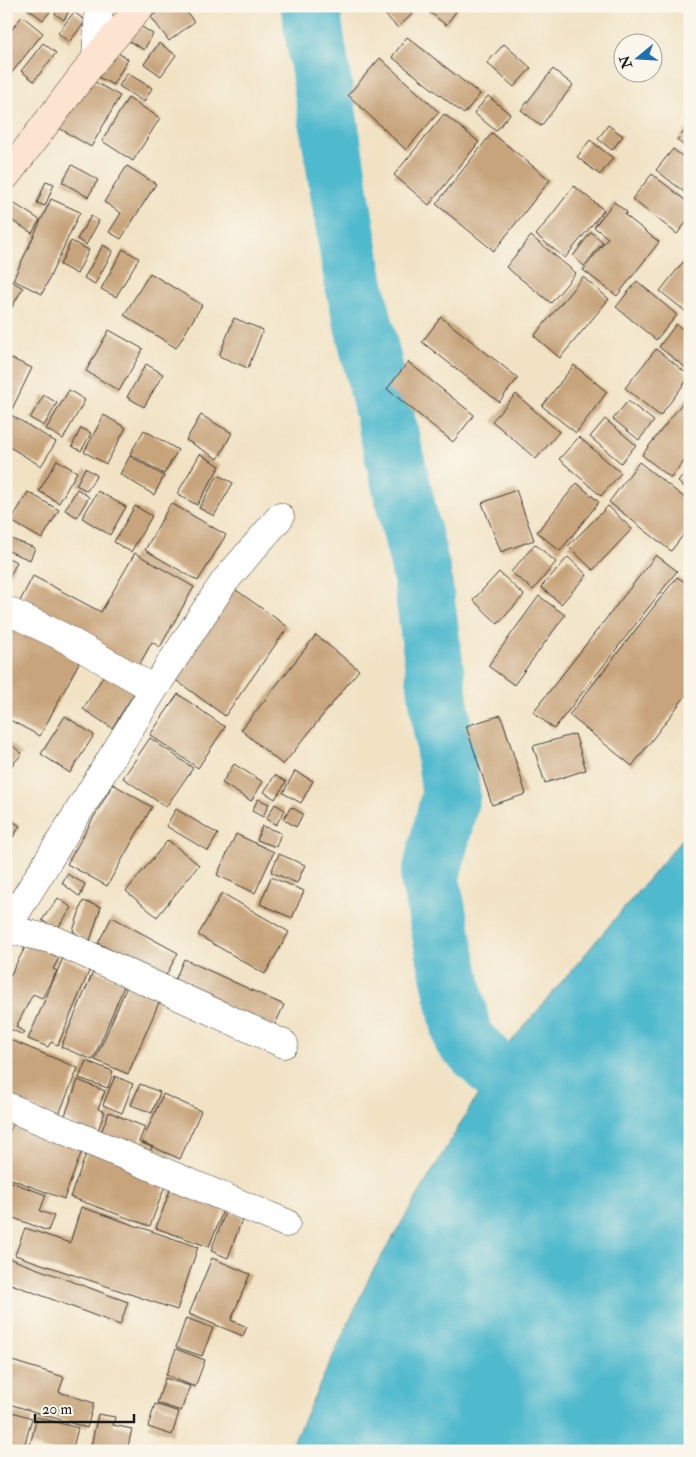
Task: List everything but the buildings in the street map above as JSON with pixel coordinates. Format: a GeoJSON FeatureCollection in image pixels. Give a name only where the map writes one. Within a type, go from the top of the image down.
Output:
{"type":"FeatureCollection","features":[{"type":"Feature","properties":{"kind":"street"},"geometry":{"type":"LineString","coordinates":[[96,58],[99,6]]}},
{"type":"Feature","properties":{"kind":"street"},"geometry":{"type":"LineString","coordinates":[[6,176],[96,58],[141,6]]}},
{"type":"Feature","properties":{"kind":"street"},"geometry":{"type":"LineString","coordinates":[[280,516],[224,582],[154,689],[6,929],[55,940],[284,1044]]}},
{"type":"Feature","properties":{"kind":"street"},"geometry":{"type":"LineString","coordinates":[[6,610],[61,636],[154,689]]}},
{"type":"Feature","properties":{"kind":"street"},"geometry":{"type":"LineString","coordinates":[[6,1106],[286,1224]]}},
{"type":"Feature","properties":{"kind":"water"},"geometry":{"type":"Polygon","coordinates":[[[690,830],[690,1451],[289,1451],[371,1274],[505,1049],[690,830]]]}},
{"type":"Feature","properties":{"kind":"waterway"},"geometry":{"type":"LineString","coordinates":[[310,6],[354,283],[422,575],[451,794],[430,879],[463,1038],[550,1126]]}}]}
